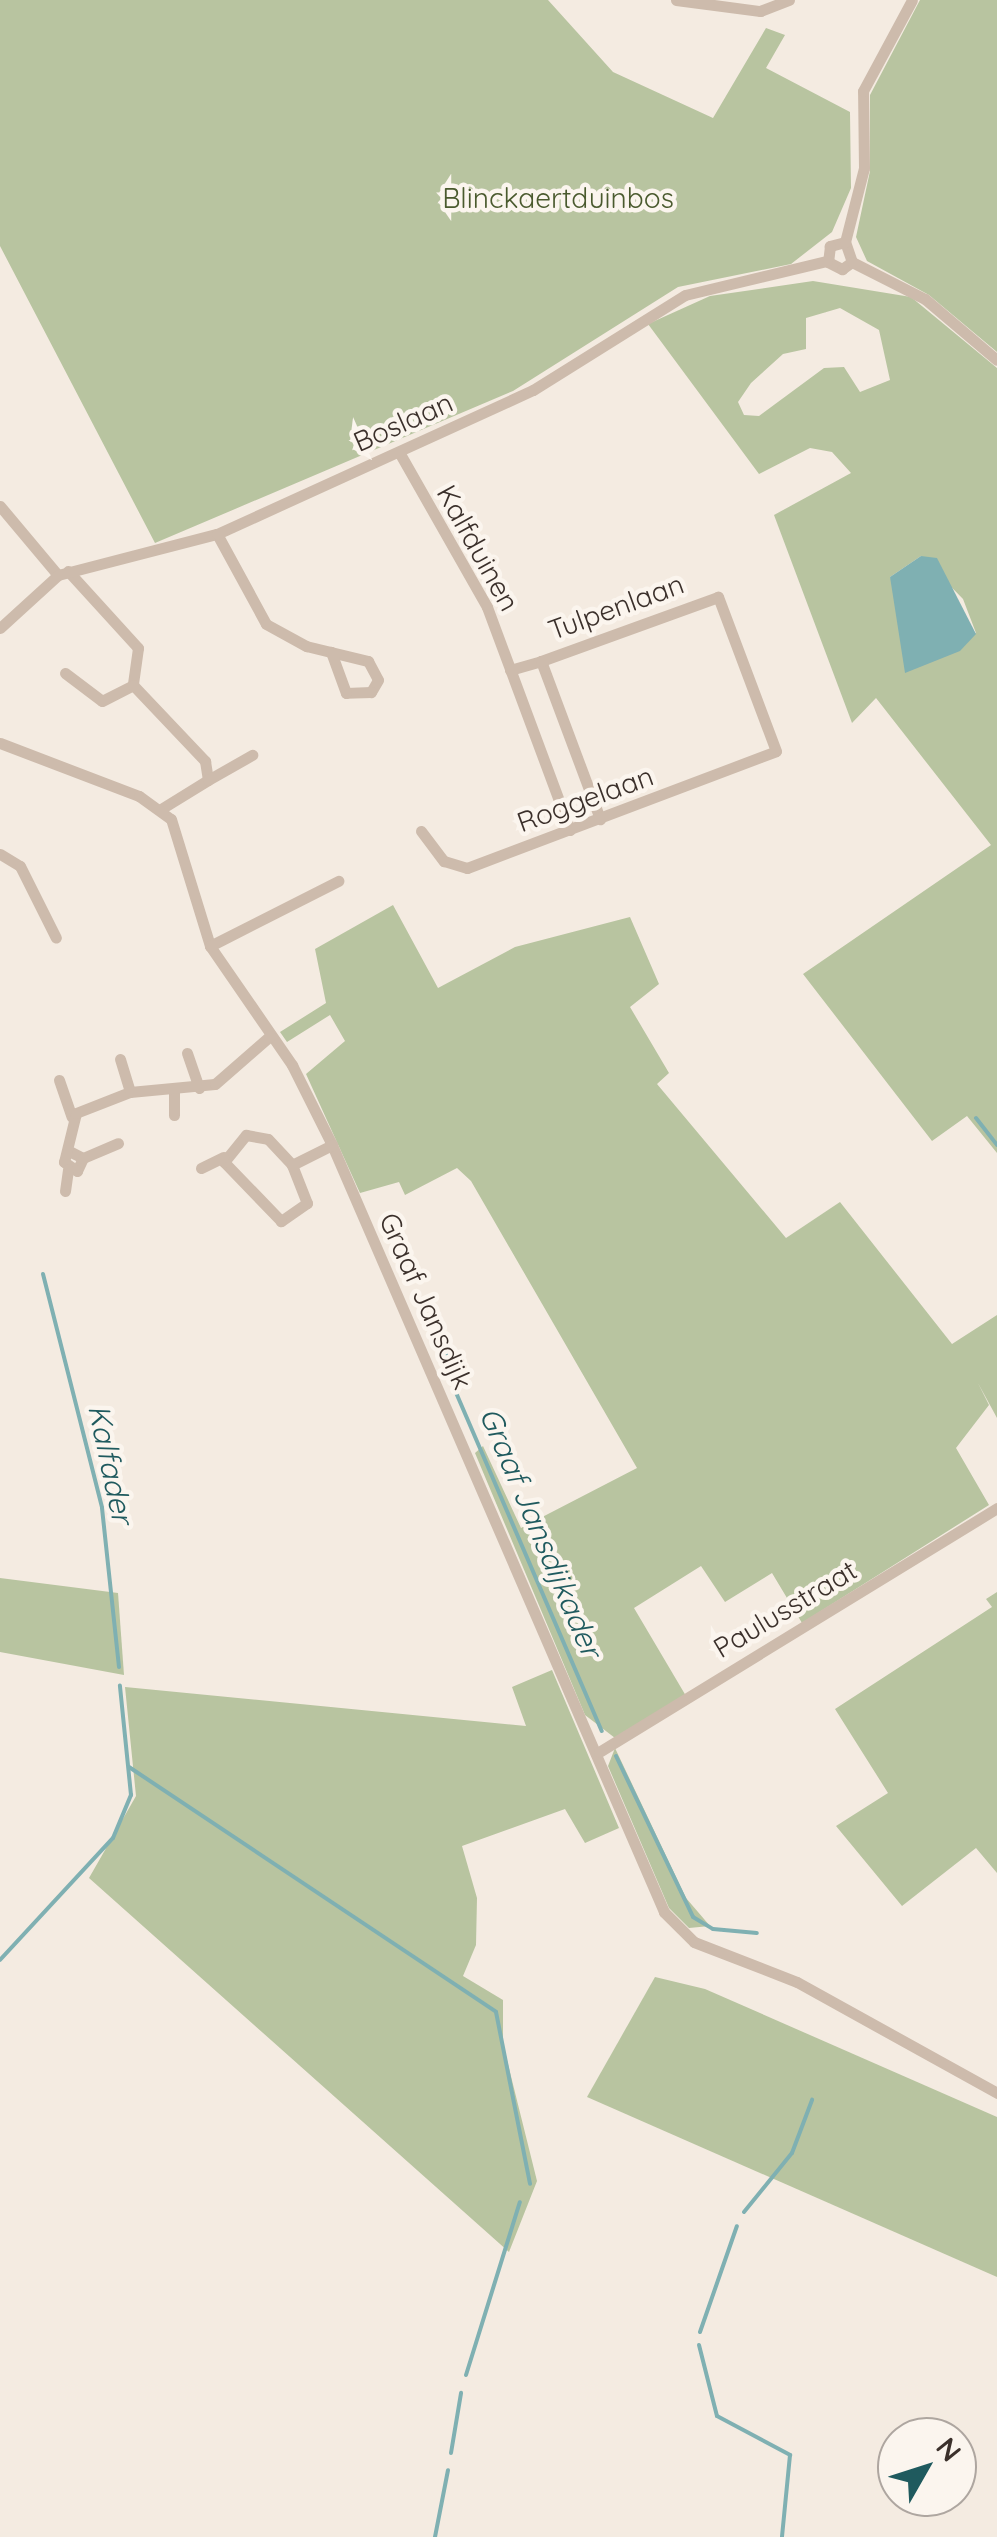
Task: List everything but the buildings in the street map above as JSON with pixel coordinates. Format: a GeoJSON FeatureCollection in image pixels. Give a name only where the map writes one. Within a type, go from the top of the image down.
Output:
{"type":"FeatureCollection","features":[{"type":"Feature","properties":{"kind":"street"},"geometry":{"type":"LineString","coordinates":[[676,0],[760,10],[789,0]]}},
{"type":"Feature","properties":{"kind":"street"},"geometry":{"type":"LineString","coordinates":[[912,0],[863,92],[864,168],[845,242],[852,262],[925,299],[997,360]]}},
{"type":"Feature","properties":{"kind":"street"},"geometry":{"type":"LineString","coordinates":[[827,260],[830,246],[845,242]]}},
{"type":"Feature","properties":{"kind":"street","name":"Boslaan"},"geometry":{"type":"LineString","coordinates":[[0,628],[63,573],[216,534],[533,390],[685,295],[827,260],[837,269],[852,262]]}},
{"type":"Feature","properties":{"kind":"street","name":"Kalfduinen"},"geometry":{"type":"LineString","coordinates":[[399,452],[487,606],[570,830]]}},
{"type":"Feature","properties":{"kind":"street"},"geometry":{"type":"LineString","coordinates":[[0,506],[138,648],[134,684],[205,761],[208,780]]}},
{"type":"Feature","properties":{"kind":"street"},"geometry":{"type":"LineString","coordinates":[[216,534],[266,624],[331,652],[368,661],[378,680],[372,692],[346,694],[331,652]]}},
{"type":"Feature","properties":{"kind":"street","name":"Tulpenlaan"},"geometry":{"type":"LineString","coordinates":[[541,661],[718,597],[776,752]]}},
{"type":"Feature","properties":{"kind":"street"},"geometry":{"type":"LineString","coordinates":[[510,670],[541,661],[600,819]]}},
{"type":"Feature","properties":{"kind":"street"},"geometry":{"type":"LineString","coordinates":[[65,673],[102,701],[134,684]]}},
{"type":"Feature","properties":{"kind":"street"},"geometry":{"type":"LineString","coordinates":[[0,744],[161,809],[252,755]]}},
{"type":"Feature","properties":{"kind":"street","name":"Roggelaan"},"geometry":{"type":"LineString","coordinates":[[421,831],[444,861],[467,868],[776,752]]}},
{"type":"Feature","properties":{"kind":"street","name":"Graaf Jansdijk"},"geometry":{"type":"LineString","coordinates":[[161,809],[181,837],[210,946],[270,1036],[332,1145],[599,1752],[664,1912],[686,1936],[797,1982],[997,2093]]}},
{"type":"Feature","properties":{"kind":"street"},"geometry":{"type":"LineString","coordinates":[[0,854],[20,866],[56,938]]}},
{"type":"Feature","properties":{"kind":"street"},"geometry":{"type":"LineString","coordinates":[[210,946],[338,881]]}},
{"type":"Feature","properties":{"kind":"street"},"geometry":{"type":"LineString","coordinates":[[72,1117],[130,1092],[199,1088],[228,1078],[270,1036]]}},
{"type":"Feature","properties":{"kind":"street"},"geometry":{"type":"LineString","coordinates":[[187,1054],[199,1088]]}},
{"type":"Feature","properties":{"kind":"street"},"geometry":{"type":"LineString","coordinates":[[120,1059],[130,1092]]}},
{"type":"Feature","properties":{"kind":"street"},"geometry":{"type":"LineString","coordinates":[[59,1080],[72,1117],[77,1155]]}},
{"type":"Feature","properties":{"kind":"street"},"geometry":{"type":"LineString","coordinates":[[174,1090],[174,1116]]}},
{"type":"Feature","properties":{"kind":"street"},"geometry":{"type":"LineString","coordinates":[[201,1168],[257,1134],[292,1165],[307,1202],[280,1221],[235,1181],[224,1157]]}},
{"type":"Feature","properties":{"kind":"street"},"geometry":{"type":"LineString","coordinates":[[65,1191],[68,1169],[77,1155],[118,1142]]}},
{"type":"Feature","properties":{"kind":"street"},"geometry":{"type":"LineString","coordinates":[[292,1165],[332,1145]]}},
{"type":"Feature","properties":{"kind":"street","name":"Paulusstraat"},"geometry":{"type":"LineString","coordinates":[[599,1752],[997,1508]]}},
{"type":"Feature","properties":{"kind":"green space","name":"Blinckaertduinbos"},"geometry":{"type":"Polygon","coordinates":[[[0,0],[548,0],[613,72],[713,118],[766,28],[785,35],[766,68],[850,112],[851,188],[832,232],[791,264],[678,287],[513,391],[155,543],[0,246],[0,0]]]}},
{"type":"Feature","properties":{"kind":"green space"},"geometry":{"type":"Polygon","coordinates":[[[920,0],[997,0],[997,352],[929,295],[867,261],[856,237],[870,171],[870,95],[920,0]]]}},
{"type":"Feature","properties":{"kind":"green space"},"geometry":{"type":"Polygon","coordinates":[[[813,281],[911,297],[997,368],[997,1153],[967,1116],[932,1141],[803,974],[991,845],[876,698],[852,723],[774,515],[851,473],[832,452],[810,448],[759,474],[648,324],[710,296],[813,281]],[[840,308],[806,318],[806,349],[783,354],[751,383],[738,402],[744,415],[759,416],[824,368],[844,367],[860,392],[890,380],[879,330],[840,308]],[[921,556],[890,577],[935,659],[976,633],[963,599],[921,556]]]}},
{"type":"Feature","properties":{"kind":"green space"},"geometry":{"type":"Polygon","coordinates":[[[393,905],[438,988],[515,947],[630,917],[659,984],[630,1007],[669,1073],[657,1084],[786,1238],[840,1202],[952,1344],[997,1315],[997,1418],[978,1383],[989,1405],[956,1448],[989,1505],[802,1623],[772,1573],[725,1602],[701,1566],[634,1608],[686,1696],[615,1738],[585,1715],[475,1453],[483,1446],[521,1528],[637,1468],[471,1181],[457,1168],[405,1195],[399,1182],[360,1193],[306,1074],[345,1041],[330,1015],[287,1042],[280,1032],[326,1003],[315,949],[393,905]]]}},
{"type":"Feature","properties":{"kind":"green space"},"geometry":{"type":"Polygon","coordinates":[[[0,1578],[118,1593],[124,1675],[0,1652],[0,1578]]]}},
{"type":"Feature","properties":{"kind":"green space"},"geometry":{"type":"Polygon","coordinates":[[[997,1592],[997,1873],[976,1848],[902,1906],[836,1826],[888,1793],[835,1709],[992,1607],[986,1599],[997,1592]]]}},
{"type":"Feature","properties":{"kind":"green space"},"geometry":{"type":"Polygon","coordinates":[[[552,1670],[619,1828],[585,1843],[565,1809],[462,1846],[477,1898],[476,1945],[463,1976],[503,2000],[503,2044],[537,2181],[509,2252],[89,1878],[136,1796],[125,1687],[526,1726],[512,1687],[552,1670]]]}},
{"type":"Feature","properties":{"kind":"green space"},"geometry":{"type":"Polygon","coordinates":[[[615,1748],[686,1898],[710,1926],[689,1928],[669,1908],[608,1766],[615,1748]]]}},
{"type":"Feature","properties":{"kind":"green space"},"geometry":{"type":"Polygon","coordinates":[[[655,1977],[705,1989],[997,2117],[997,2277],[587,2097],[655,1977]]]}},
{"type":"Feature","properties":{"kind":"water"},"geometry":{"type":"Polygon","coordinates":[[[921,556],[937,558],[976,634],[960,651],[905,673],[890,577],[921,556]]]}},
{"type":"Feature","properties":{"kind":"waterway"},"geometry":{"type":"LineString","coordinates":[[976,1118],[997,1145]]}},
{"type":"Feature","properties":{"kind":"waterway","name":"Kalfader"},"geometry":{"type":"LineString","coordinates":[[43,1274],[102,1508],[119,1667]]}},
{"type":"Feature","properties":{"kind":"waterway","name":"Graaf Jansdijkader"},"geometry":{"type":"LineString","coordinates":[[445,1349],[451,1381],[602,1731]]}},
{"type":"Feature","properties":{"kind":"waterway","name":"Kalfader"},"geometry":{"type":"LineString","coordinates":[[0,1960],[113,1838],[131,1795],[120,1686]]}},
{"type":"Feature","properties":{"kind":"waterway","name":"Graaf Jansdijkader"},"geometry":{"type":"LineString","coordinates":[[616,1756],[693,1917],[713,1929],[757,1933]]}},
{"type":"Feature","properties":{"kind":"waterway"},"geometry":{"type":"LineString","coordinates":[[129,1767],[496,2012],[530,2184]]}},
{"type":"Feature","properties":{"kind":"waterway"},"geometry":{"type":"LineString","coordinates":[[744,2212],[792,2153],[812,2100]]}},
{"type":"Feature","properties":{"kind":"waterway"},"geometry":{"type":"LineString","coordinates":[[466,2375],[520,2202]]}},
{"type":"Feature","properties":{"kind":"waterway"},"geometry":{"type":"LineString","coordinates":[[700,2332],[737,2226]]}},
{"type":"Feature","properties":{"kind":"waterway"},"geometry":{"type":"LineString","coordinates":[[699,2345],[717,2416],[790,2455],[782,2537]]}},
{"type":"Feature","properties":{"kind":"waterway"},"geometry":{"type":"LineString","coordinates":[[451,2453],[461,2393]]}},
{"type":"Feature","properties":{"kind":"waterway"},"geometry":{"type":"LineString","coordinates":[[435,2537],[448,2470]]}}]}
